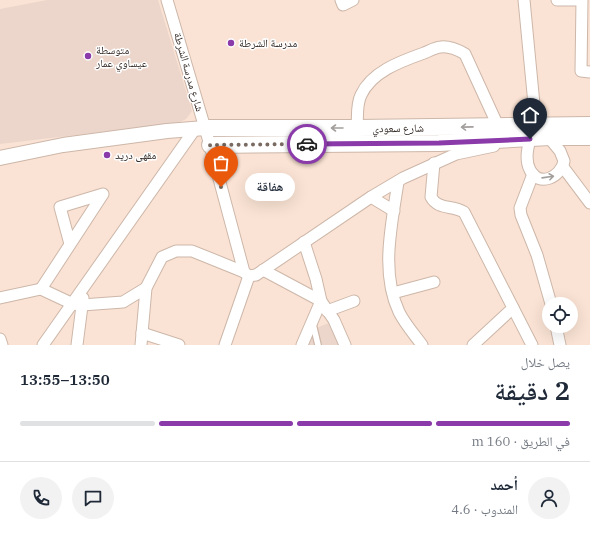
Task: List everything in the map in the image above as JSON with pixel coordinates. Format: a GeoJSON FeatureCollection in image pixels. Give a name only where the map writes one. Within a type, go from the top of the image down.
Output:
{"type":"FeatureCollection","features":[{"type":"Feature","properties":{"kind":"main road","name":"شارع سعودي"},"geometry":{"type":"LineString","coordinates":[[210,145],[439,143],[590,125]]}},
{"type":"Feature","properties":{"kind":"main road","name":"شارع سعودي"},"geometry":{"type":"LineString","coordinates":[[200,129],[498,126],[533,132],[550,137],[590,137]]}},
{"type":"Feature","properties":{"kind":"street","name":"شارع مدرسة الشرطة"},"geometry":{"type":"LineString","coordinates":[[167,0],[200,129],[210,145],[246,274]]}},
{"type":"Feature","properties":{"kind":"street"},"geometry":{"type":"LineString","coordinates":[[341,0],[343,5],[353,0]]}},
{"type":"Feature","properties":{"kind":"street"},"geometry":{"type":"LineString","coordinates":[[524,0],[533,132],[528,155],[529,170],[533,174],[544,179],[556,176],[563,167],[564,161],[560,151],[550,137]]}},
{"type":"Feature","properties":{"kind":"street"},"geometry":{"type":"LineString","coordinates":[[557,0],[590,1]]}},
{"type":"Feature","properties":{"kind":"street"},"geometry":{"type":"LineString","coordinates":[[582,0],[581,71],[590,72]]}},
{"type":"Feature","properties":{"kind":"street"},"geometry":{"type":"LineString","coordinates":[[357,128],[358,107],[361,94],[368,84],[383,71],[440,47],[448,47],[465,54],[498,126]]}},
{"type":"Feature","properties":{"kind":"street"},"geometry":{"type":"LineString","coordinates":[[0,158],[62,145],[200,129]]}},
{"type":"Feature","properties":{"kind":"street"},"geometry":{"type":"LineString","coordinates":[[43,345],[78,305],[85,288],[200,129]]}},
{"type":"Feature","properties":{"kind":"street"},"geometry":{"type":"LineString","coordinates":[[141,345],[146,288],[162,257],[176,251],[192,251],[246,274],[256,275],[371,197],[434,163],[456,154],[533,132]]}},
{"type":"Feature","properties":{"kind":"street"},"geometry":{"type":"LineString","coordinates":[[434,163],[431,196],[441,207],[457,208],[464,212],[532,345]]}},
{"type":"Feature","properties":{"kind":"street"},"geometry":{"type":"LineString","coordinates":[[563,167],[590,203]]}},
{"type":"Feature","properties":{"kind":"street"},"geometry":{"type":"LineString","coordinates":[[533,174],[520,208],[521,215],[537,255],[549,297]]}},
{"type":"Feature","properties":{"kind":"street"},"geometry":{"type":"LineString","coordinates":[[398,182],[389,253],[393,293],[402,316],[422,345]]}},
{"type":"Feature","properties":{"kind":"street"},"geometry":{"type":"LineString","coordinates":[[41,289],[103,194],[60,207],[70,244]]}},
{"type":"Feature","properties":{"kind":"street"},"geometry":{"type":"LineString","coordinates":[[371,197],[394,210]]}},
{"type":"Feature","properties":{"kind":"street"},"geometry":{"type":"LineString","coordinates":[[302,345],[321,301],[316,279],[304,242]]}},
{"type":"Feature","properties":{"kind":"street"},"geometry":{"type":"LineString","coordinates":[[262,270],[321,301],[328,310],[345,345]]}},
{"type":"Feature","properties":{"kind":"street"},"geometry":{"type":"LineString","coordinates":[[225,345],[246,274]]}},
{"type":"Feature","properties":{"kind":"street"},"geometry":{"type":"LineString","coordinates":[[393,293],[434,282]]}},
{"type":"Feature","properties":{"kind":"street"},"geometry":{"type":"LineString","coordinates":[[0,298],[41,289],[78,305],[123,302],[146,288]]}},
{"type":"Feature","properties":{"kind":"street"},"geometry":{"type":"LineString","coordinates":[[328,310],[354,301]]}},
{"type":"Feature","properties":{"kind":"street"},"geometry":{"type":"LineString","coordinates":[[77,345],[78,305]]}},
{"type":"Feature","properties":{"kind":"street"},"geometry":{"type":"LineString","coordinates":[[473,345],[513,308]]}},
{"type":"Feature","properties":{"kind":"street"},"geometry":{"type":"LineString","coordinates":[[142,333],[179,345]]}},
{"type":"Feature","properties":{"kind":"street"},"geometry":{"type":"LineString","coordinates":[[557,333],[560,345]]}},
{"type":"Feature","properties":{"kind":"street"},"geometry":{"type":"LineString","coordinates":[[0,339],[2,345]]}},
{"type":"Feature","properties":{"kind":"lane"},"geometry":{"type":"LineString","coordinates":[[312,322],[318,345]]}},
{"type":"Feature","properties":{"kind":"shaded area","name":"متوسطة عيساوي عمار"},"geometry":{"type":"Polygon","coordinates":[[[47,0],[158,0],[192,111],[186,119],[178,123],[0,144],[0,9],[47,0]]]}},
{"type":"Feature","properties":{"kind":"shaded area"},"geometry":{"type":"Polygon","coordinates":[[[331,322],[341,345],[301,345],[314,329],[331,322]]]}},
{"type":"Feature","properties":{"kind":"way so far"},"geometry":{"type":"LineString","coordinates":[[221,187],[210,145],[307,144]]}},
{"type":"Feature","properties":{"kind":"place","name":"مدرسة الشرطة"},"geometry":{"type":"Point","coordinates":[231,43]}},
{"type":"Feature","properties":{"kind":"place","name":"متوسطة عيساوي عمار"},"geometry":{"type":"Point","coordinates":[88,56]}},
{"type":"Feature","properties":{"kind":"place","name":"مقهى دريد"},"geometry":{"type":"Point","coordinates":[107,155]}},
{"type":"Feature","properties":{"kind":"place","name":"هفاقة"},"geometry":{"type":"Point","coordinates":[221,187]}},
{"type":"Feature","properties":{"kind":"route"},"geometry":{"type":"LineString","coordinates":[[307,144],[439,143],[530,139]]}}]}
